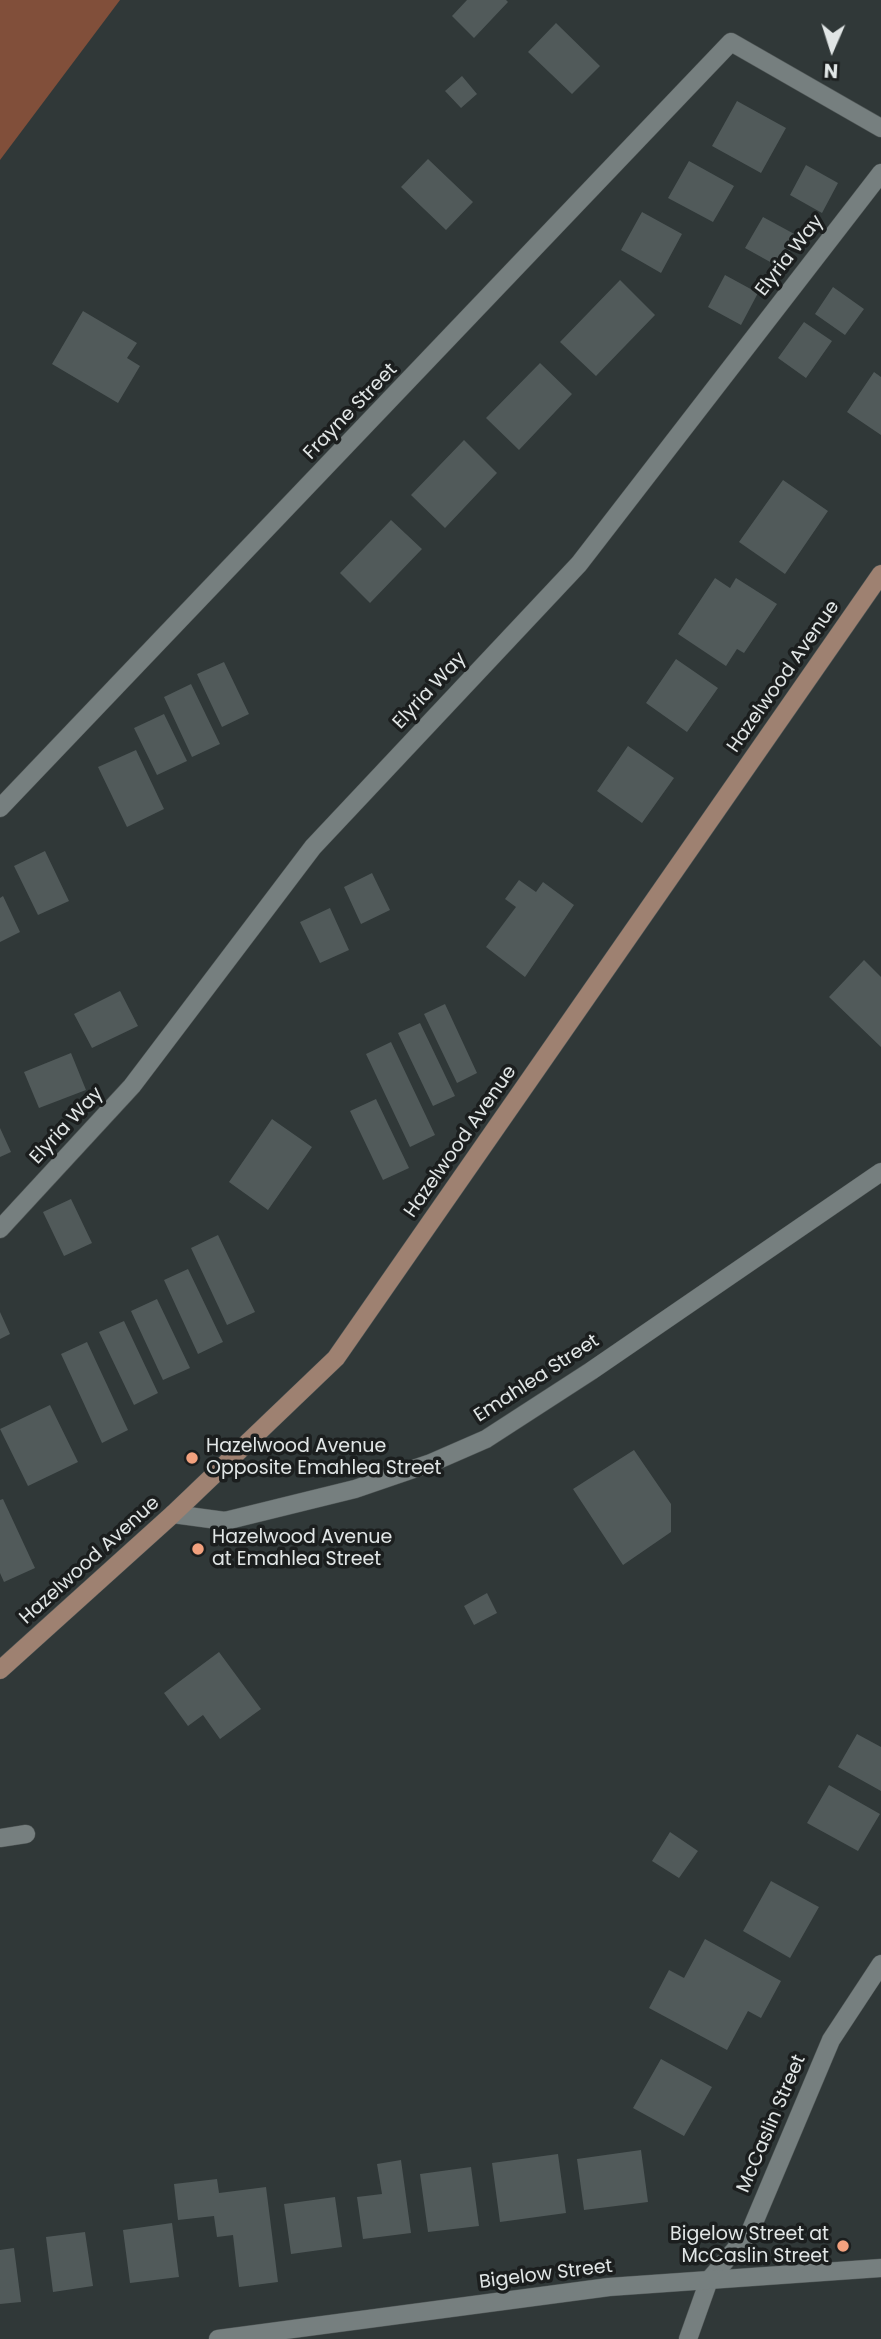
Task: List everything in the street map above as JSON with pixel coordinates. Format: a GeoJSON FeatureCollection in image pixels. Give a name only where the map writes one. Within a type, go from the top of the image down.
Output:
{"type":"FeatureCollection","features":[{"type":"Feature","properties":{"kind":"main road","name":"Hazelwood Avenue"},"geometry":{"type":"LineString","coordinates":[[0,1670],[173,1514],[336,1359],[881,573]]}},
{"type":"Feature","properties":{"kind":"street","name":"Frayne Street"},"geometry":{"type":"LineString","coordinates":[[0,808],[731,42],[881,128]]}},
{"type":"Feature","properties":{"kind":"street","name":"Elyria Way"},"geometry":{"type":"LineString","coordinates":[[0,1229],[132,1086],[313,847],[579,564],[881,173]]}},
{"type":"Feature","properties":{"kind":"street","name":"Emahlea Street"},"geometry":{"type":"LineString","coordinates":[[173,1514],[225,1521],[355,1489],[430,1463],[486,1439],[591,1371],[881,1172]]}},
{"type":"Feature","properties":{"kind":"street"},"geometry":{"type":"LineString","coordinates":[[0,1838],[26,1834]]}},
{"type":"Feature","properties":{"kind":"street","name":"McCaslin Street"},"geometry":{"type":"LineString","coordinates":[[688,2339],[709,2280],[750,2231],[831,2039],[881,1964]]}},
{"type":"Feature","properties":{"kind":"street","name":"Bigelow Street"},"geometry":{"type":"LineString","coordinates":[[218,2339],[609,2287],[881,2268]]}},
{"type":"Feature","properties":{"kind":"shaded area"},"geometry":{"type":"Polygon","coordinates":[[[0,0],[120,0],[0,160],[0,0]]]}},
{"type":"Feature","properties":{"kind":"building"},"geometry":{"type":"Polygon","coordinates":[[[467,0],[508,2],[474,38],[452,16],[467,0]]]}},
{"type":"Feature","properties":{"kind":"building"},"geometry":{"type":"Polygon","coordinates":[[[556,23],[600,66],[572,94],[528,52],[556,23]]]}},
{"type":"Feature","properties":{"kind":"building"},"geometry":{"type":"Polygon","coordinates":[[[462,76],[477,94],[461,108],[445,91],[462,76]]]}},
{"type":"Feature","properties":{"kind":"building"},"geometry":{"type":"Polygon","coordinates":[[[737,101],[786,128],[761,173],[712,146],[737,101]]]}},
{"type":"Feature","properties":{"kind":"building"},"geometry":{"type":"Polygon","coordinates":[[[428,159],[473,202],[446,230],[401,187],[428,159]]]}},
{"type":"Feature","properties":{"kind":"building"},"geometry":{"type":"Polygon","coordinates":[[[689,161],[734,186],[713,222],[668,198],[689,161]]]}},
{"type":"Feature","properties":{"kind":"building"},"geometry":{"type":"Polygon","coordinates":[[[806,165],[838,183],[822,213],[790,195],[806,165]]]}},
{"type":"Feature","properties":{"kind":"building"},"geometry":{"type":"Polygon","coordinates":[[[642,212],[682,234],[661,273],[621,250],[642,212]]]}},
{"type":"Feature","properties":{"kind":"building"},"geometry":{"type":"Polygon","coordinates":[[[763,217],[798,236],[781,268],[745,248],[763,217]]]}},
{"type":"Feature","properties":{"kind":"building"},"geometry":{"type":"Polygon","coordinates":[[[725,275],[758,293],[741,325],[708,307],[725,275]]]}},
{"type":"Feature","properties":{"kind":"building"},"geometry":{"type":"Polygon","coordinates":[[[620,280],[655,315],[596,376],[560,342],[620,280]]]}},
{"type":"Feature","properties":{"kind":"building"},"geometry":{"type":"Polygon","coordinates":[[[833,287],[864,309],[845,335],[815,314],[833,287]]]}},
{"type":"Feature","properties":{"kind":"building"},"geometry":{"type":"Polygon","coordinates":[[[83,311],[137,343],[127,358],[140,366],[118,403],[52,364],[83,311]]]}},
{"type":"Feature","properties":{"kind":"building"},"geometry":{"type":"Polygon","coordinates":[[[804,322],[832,341],[806,378],[778,358],[804,322]]]}},
{"type":"Feature","properties":{"kind":"building"},"geometry":{"type":"Polygon","coordinates":[[[540,363],[572,394],[519,450],[486,418],[540,363]]]}},
{"type":"Feature","properties":{"kind":"building"},"geometry":{"type":"Polygon","coordinates":[[[874,372],[881,377],[881,435],[847,412],[874,372]]]}},
{"type":"Feature","properties":{"kind":"building"},"geometry":{"type":"Polygon","coordinates":[[[464,440],[497,473],[445,528],[411,495],[464,440]]]}},
{"type":"Feature","properties":{"kind":"building"},"geometry":{"type":"Polygon","coordinates":[[[783,480],[828,511],[785,574],[739,542],[783,480]]]}},
{"type":"Feature","properties":{"kind":"building"},"geometry":{"type":"Polygon","coordinates":[[[391,520],[422,549],[370,603],[340,573],[391,520]]]}},
{"type":"Feature","properties":{"kind":"building"},"geometry":{"type":"Polygon","coordinates":[[[715,578],[730,588],[736,578],[777,604],[744,653],[737,649],[726,666],[678,634],[715,578]]]}},
{"type":"Feature","properties":{"kind":"building"},"geometry":{"type":"Polygon","coordinates":[[[676,659],[718,688],[687,732],[646,703],[676,659]]]}},
{"type":"Feature","properties":{"kind":"building"},"geometry":{"type":"Polygon","coordinates":[[[224,662],[249,714],[222,727],[197,674],[224,662]]]}},
{"type":"Feature","properties":{"kind":"building"},"geometry":{"type":"Polygon","coordinates":[[[191,684],[220,744],[192,757],[164,697],[191,684]]]}},
{"type":"Feature","properties":{"kind":"building"},"geometry":{"type":"Polygon","coordinates":[[[164,714],[187,761],[157,775],[134,728],[164,714]]]}},
{"type":"Feature","properties":{"kind":"building"},"geometry":{"type":"Polygon","coordinates":[[[628,746],[674,778],[642,823],[597,791],[628,746]]]}},
{"type":"Feature","properties":{"kind":"building"},"geometry":{"type":"Polygon","coordinates":[[[136,750],[164,809],[127,827],[98,767],[136,750]]]}},
{"type":"Feature","properties":{"kind":"building"},"geometry":{"type":"Polygon","coordinates":[[[45,851],[69,901],[38,915],[14,866],[45,851]]]}},
{"type":"Feature","properties":{"kind":"building"},"geometry":{"type":"Polygon","coordinates":[[[372,873],[390,910],[361,924],[344,887],[372,873]]]}},
{"type":"Feature","properties":{"kind":"building"},"geometry":{"type":"Polygon","coordinates":[[[519,880],[536,892],[543,882],[574,905],[525,977],[486,947],[516,907],[505,899],[519,880]]]}},
{"type":"Feature","properties":{"kind":"building"},"geometry":{"type":"Polygon","coordinates":[[[3,896],[20,932],[0,942],[0,898],[3,896]]]}},
{"type":"Feature","properties":{"kind":"building"},"geometry":{"type":"Polygon","coordinates":[[[330,908],[349,950],[320,963],[300,922],[330,908]]]}},
{"type":"Feature","properties":{"kind":"building"},"geometry":{"type":"Polygon","coordinates":[[[864,960],[881,977],[881,1047],[829,997],[864,960]]]}},
{"type":"Feature","properties":{"kind":"building"},"geometry":{"type":"Polygon","coordinates":[[[120,991],[138,1026],[92,1048],[74,1014],[120,991]]]}},
{"type":"Feature","properties":{"kind":"building"},"geometry":{"type":"Polygon","coordinates":[[[445,1004],[477,1073],[457,1083],[424,1014],[445,1004]]]}},
{"type":"Feature","properties":{"kind":"building"},"geometry":{"type":"Polygon","coordinates":[[[420,1023],[455,1096],[433,1106],[398,1033],[420,1023]]]}},
{"type":"Feature","properties":{"kind":"building"},"geometry":{"type":"Polygon","coordinates":[[[391,1042],[435,1135],[410,1147],[366,1054],[391,1042]]]}},
{"type":"Feature","properties":{"kind":"building"},"geometry":{"type":"Polygon","coordinates":[[[71,1053],[86,1090],[39,1108],[24,1072],[71,1053]]]}},
{"type":"Feature","properties":{"kind":"building"},"geometry":{"type":"Polygon","coordinates":[[[376,1099],[409,1168],[383,1180],[350,1111],[376,1099]]]}},
{"type":"Feature","properties":{"kind":"building"},"geometry":{"type":"Polygon","coordinates":[[[272,1119],[312,1147],[268,1210],[229,1182],[272,1119]]]}},
{"type":"Feature","properties":{"kind":"building"},"geometry":{"type":"Polygon","coordinates":[[[0,1128],[11,1152],[0,1157],[0,1128]]]}},
{"type":"Feature","properties":{"kind":"building"},"geometry":{"type":"Polygon","coordinates":[[[71,1199],[92,1243],[64,1256],[43,1212],[71,1199]]]}},
{"type":"Feature","properties":{"kind":"building"},"geometry":{"type":"Polygon","coordinates":[[[218,1235],[255,1312],[227,1325],[191,1248],[218,1235]]]}},
{"type":"Feature","properties":{"kind":"building"},"geometry":{"type":"Polygon","coordinates":[[[188,1269],[223,1342],[198,1354],[164,1280],[188,1269]]]}},
{"type":"Feature","properties":{"kind":"building"},"geometry":{"type":"Polygon","coordinates":[[[157,1299],[190,1368],[163,1380],[131,1311],[157,1299]]]}},
{"type":"Feature","properties":{"kind":"building"},"geometry":{"type":"Polygon","coordinates":[[[0,1312],[10,1334],[0,1339],[0,1312]]]}},
{"type":"Feature","properties":{"kind":"building"},"geometry":{"type":"Polygon","coordinates":[[[124,1321],[158,1393],[134,1405],[99,1332],[124,1321]]]}},
{"type":"Feature","properties":{"kind":"building"},"geometry":{"type":"Polygon","coordinates":[[[87,1342],[128,1430],[102,1443],[61,1354],[87,1342]]]}},
{"type":"Feature","properties":{"kind":"building"},"geometry":{"type":"Polygon","coordinates":[[[50,1405],[78,1462],[28,1486],[0,1429],[50,1405]]]}},
{"type":"Feature","properties":{"kind":"building"},"geometry":{"type":"Polygon","coordinates":[[[634,1450],[671,1504],[671,1532],[623,1565],[573,1489],[634,1450]]]}},
{"type":"Feature","properties":{"kind":"building"},"geometry":{"type":"Polygon","coordinates":[[[3,1499],[35,1568],[4,1582],[0,1573],[0,1500],[3,1499]]]}},
{"type":"Feature","properties":{"kind":"building"},"geometry":{"type":"Polygon","coordinates":[[[487,1593],[497,1613],[474,1625],[464,1606],[487,1593]]]}},
{"type":"Feature","properties":{"kind":"building"},"geometry":{"type":"Polygon","coordinates":[[[219,1652],[261,1709],[220,1739],[203,1715],[188,1726],[164,1693],[219,1652]]]}},
{"type":"Feature","properties":{"kind":"building"},"geometry":{"type":"Polygon","coordinates":[[[857,1734],[881,1747],[881,1791],[838,1767],[857,1734]]]}},
{"type":"Feature","properties":{"kind":"building"},"geometry":{"type":"Polygon","coordinates":[[[829,1785],[880,1814],[858,1851],[807,1823],[829,1785]]]}},
{"type":"Feature","properties":{"kind":"building"},"geometry":{"type":"Polygon","coordinates":[[[670,1832],[698,1851],[679,1878],[652,1861],[670,1832]]]}},
{"type":"Feature","properties":{"kind":"building"},"geometry":{"type":"Polygon","coordinates":[[[771,1881],[819,1907],[790,1958],[743,1931],[771,1881]]]}},
{"type":"Feature","properties":{"kind":"building"},"geometry":{"type":"Polygon","coordinates":[[[705,1939],[781,1981],[761,2018],[748,2011],[727,2050],[649,2008],[669,1970],[684,1978],[705,1939]]]}},
{"type":"Feature","properties":{"kind":"building"},"geometry":{"type":"Polygon","coordinates":[[[661,2059],[712,2087],[684,2136],[633,2108],[661,2059]]]}},
{"type":"Feature","properties":{"kind":"building"},"geometry":{"type":"Polygon","coordinates":[[[641,2150],[648,2202],[584,2210],[577,2159],[641,2150]]]}},
{"type":"Feature","properties":{"kind":"building"},"geometry":{"type":"Polygon","coordinates":[[[558,2154],[566,2213],[500,2222],[492,2163],[558,2154]]]}},
{"type":"Feature","properties":{"kind":"building"},"geometry":{"type":"Polygon","coordinates":[[[401,2160],[411,2233],[363,2239],[357,2197],[382,2194],[377,2164],[401,2160]]]}},
{"type":"Feature","properties":{"kind":"building"},"geometry":{"type":"Polygon","coordinates":[[[471,2167],[479,2226],[428,2232],[420,2174],[471,2167]]]}},
{"type":"Feature","properties":{"kind":"building"},"geometry":{"type":"Polygon","coordinates":[[[217,2179],[219,2193],[266,2187],[278,2282],[239,2287],[233,2235],[217,2237],[214,2216],[178,2220],[174,2184],[217,2179]]]}},
{"type":"Feature","properties":{"kind":"building"},"geometry":{"type":"Polygon","coordinates":[[[335,2197],[342,2247],[291,2254],[284,2204],[335,2197]]]}},
{"type":"Feature","properties":{"kind":"building"},"geometry":{"type":"Polygon","coordinates":[[[172,2223],[179,2277],[130,2283],[123,2230],[172,2223]]]}},
{"type":"Feature","properties":{"kind":"building"},"geometry":{"type":"Polygon","coordinates":[[[85,2232],[93,2286],[53,2292],[46,2237],[85,2232]]]}},
{"type":"Feature","properties":{"kind":"building"},"geometry":{"type":"Polygon","coordinates":[[[14,2248],[21,2302],[0,2304],[0,2250],[14,2248]]]}},
{"type":"Feature","properties":{"kind":"place","name":"Hazelwood Avenue Opposite Emahlea Street"},"geometry":{"type":"Point","coordinates":[192,1458]}},
{"type":"Feature","properties":{"kind":"place","name":"Hazelwood Avenue at Emahlea Street"},"geometry":{"type":"Point","coordinates":[198,1549]}},
{"type":"Feature","properties":{"kind":"place","name":"Bigelow Street at McCaslin Street"},"geometry":{"type":"Point","coordinates":[843,2246]}}]}
